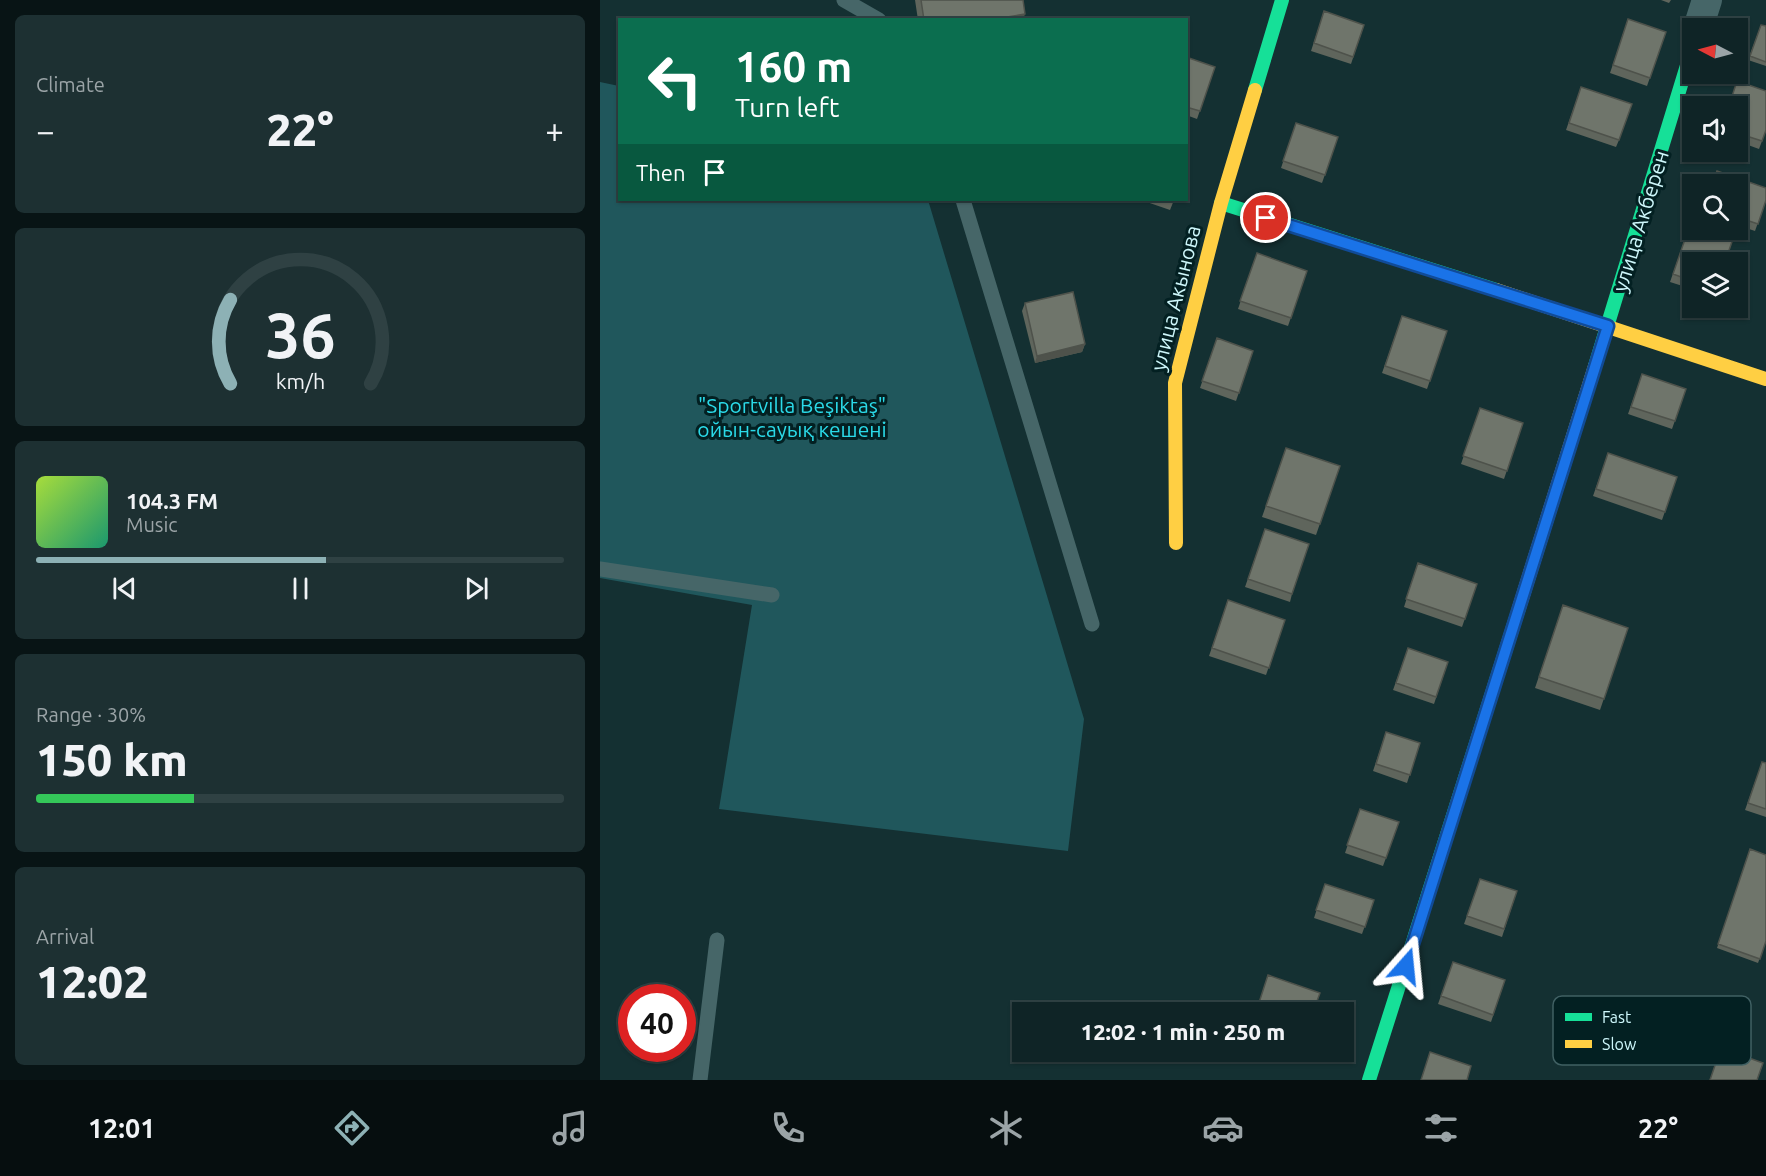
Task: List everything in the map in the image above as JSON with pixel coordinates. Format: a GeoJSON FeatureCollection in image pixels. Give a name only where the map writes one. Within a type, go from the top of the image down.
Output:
{"type":"FeatureCollection","features":[{"type":"Feature","properties":{"kind":"street","name":"улица Акынова"},"geometry":{"type":"LineString","coordinates":[[1176,543],[1175,383],[1221,203],[1282,0]]}},
{"type":"Feature","properties":{"kind":"street"},"geometry":{"type":"LineString","coordinates":[[1701,18],[1707,0]]}},
{"type":"Feature","properties":{"kind":"street","name":"улица Акберен"},"geometry":{"type":"LineString","coordinates":[[1369,1080],[1608,326],[1682,82]]}},
{"type":"Feature","properties":{"kind":"street"},"geometry":{"type":"LineString","coordinates":[[1221,203],[1608,326],[1766,379]]}},
{"type":"Feature","properties":{"kind":"lane"},"geometry":{"type":"LineString","coordinates":[[844,0],[876,18]]}},
{"type":"Feature","properties":{"kind":"lane"},"geometry":{"type":"LineString","coordinates":[[963,201],[1092,624]]}},
{"type":"Feature","properties":{"kind":"lane"},"geometry":{"type":"LineString","coordinates":[[600,569],[772,595]]}},
{"type":"Feature","properties":{"kind":"lane"},"geometry":{"type":"LineString","coordinates":[[700,1080],[717,939]]}},
{"type":"Feature","properties":{"kind":"green space","name":"\"Sportvilla Beşiktaş\" ойын-сауық кешені"},"geometry":{"type":"Polygon","coordinates":[[[600,82],[618,86],[618,201],[928,201],[1084,719],[1068,851],[719,809],[752,605],[600,578],[600,82]]]}},
{"type":"Feature","properties":{"kind":"building"},"geometry":{"type":"Polygon","coordinates":[[[921,0],[1023,0],[1025,14],[1001,18],[924,18],[921,0]]]}},
{"type":"Feature","properties":{"kind":"building"},"geometry":{"type":"Polygon","coordinates":[[[1324,11],[1364,25],[1353,57],[1314,43],[1324,11]]]}},
{"type":"Feature","properties":{"kind":"building"},"geometry":{"type":"Polygon","coordinates":[[[1628,19],[1666,32],[1650,78],[1613,65],[1628,19]]]}},
{"type":"Feature","properties":{"kind":"building"},"geometry":{"type":"Polygon","coordinates":[[[1761,25],[1766,26],[1766,62],[1750,56],[1761,25]]]}},
{"type":"Feature","properties":{"kind":"building"},"geometry":{"type":"Polygon","coordinates":[[[1188,58],[1215,67],[1200,111],[1188,108],[1188,58]]]}},
{"type":"Feature","properties":{"kind":"building"},"geometry":{"type":"Polygon","coordinates":[[[1736,84],[1746,84],[1766,91],[1766,130],[1762,141],[1748,137],[1748,96],[1732,96],[1736,84]]]}},
{"type":"Feature","properties":{"kind":"building"},"geometry":{"type":"Polygon","coordinates":[[[1581,87],[1632,104],[1619,140],[1569,123],[1581,87]]]}},
{"type":"Feature","properties":{"kind":"building"},"geometry":{"type":"Polygon","coordinates":[[[1296,123],[1338,137],[1325,175],[1283,161],[1296,123]]]}},
{"type":"Feature","properties":{"kind":"building"},"geometry":{"type":"Polygon","coordinates":[[[1748,182],[1766,188],[1766,200],[1758,224],[1748,221],[1748,182]]]}},
{"type":"Feature","properties":{"kind":"building"},"geometry":{"type":"Polygon","coordinates":[[[1685,240],[1733,240],[1728,252],[1682,252],[1682,277],[1673,274],[1685,240]]]}},
{"type":"Feature","properties":{"kind":"building"},"geometry":{"type":"Polygon","coordinates":[[[1257,253],[1307,271],[1291,318],[1240,301],[1257,253]]]}},
{"type":"Feature","properties":{"kind":"building"},"geometry":{"type":"Polygon","coordinates":[[[1073,292],[1085,344],[1037,356],[1025,303],[1073,292]]]}},
{"type":"Feature","properties":{"kind":"building"},"geometry":{"type":"Polygon","coordinates":[[[1402,316],[1447,331],[1430,381],[1385,366],[1402,316]]]}},
{"type":"Feature","properties":{"kind":"building"},"geometry":{"type":"Polygon","coordinates":[[[1217,338],[1253,351],[1239,393],[1202,381],[1217,338]]]}},
{"type":"Feature","properties":{"kind":"building"},"geometry":{"type":"Polygon","coordinates":[[[1642,374],[1686,389],[1675,421],[1631,407],[1642,374]]]}},
{"type":"Feature","properties":{"kind":"building"},"geometry":{"type":"Polygon","coordinates":[[[1480,408],[1523,423],[1507,471],[1463,456],[1480,408]]]}},
{"type":"Feature","properties":{"kind":"building"},"geometry":{"type":"Polygon","coordinates":[[[1286,448],[1340,466],[1320,524],[1266,506],[1286,448]]]}},
{"type":"Feature","properties":{"kind":"building"},"geometry":{"type":"Polygon","coordinates":[[[1608,453],[1677,477],[1665,512],[1596,489],[1608,453]]]}},
{"type":"Feature","properties":{"kind":"building"},"geometry":{"type":"Polygon","coordinates":[[[1265,529],[1309,544],[1292,594],[1248,579],[1265,529]]]}},
{"type":"Feature","properties":{"kind":"building"},"geometry":{"type":"Polygon","coordinates":[[[1418,563],[1477,584],[1465,619],[1406,599],[1418,563]]]}},
{"type":"Feature","properties":{"kind":"building"},"geometry":{"type":"Polygon","coordinates":[[[1228,600],[1285,620],[1269,668],[1212,648],[1228,600]]]}},
{"type":"Feature","properties":{"kind":"building"},"geometry":{"type":"Polygon","coordinates":[[[1563,605],[1628,628],[1604,699],[1539,677],[1563,605]]]}},
{"type":"Feature","properties":{"kind":"building"},"geometry":{"type":"Polygon","coordinates":[[[1408,648],[1448,662],[1436,697],[1396,683],[1408,648]]]}},
{"type":"Feature","properties":{"kind":"building"},"geometry":{"type":"Polygon","coordinates":[[[1386,732],[1420,743],[1410,775],[1376,764],[1386,732]]]}},
{"type":"Feature","properties":{"kind":"building"},"geometry":{"type":"Polygon","coordinates":[[[1762,762],[1766,763],[1766,809],[1748,803],[1762,762]]]}},
{"type":"Feature","properties":{"kind":"building"},"geometry":{"type":"Polygon","coordinates":[[[1360,809],[1399,822],[1386,858],[1347,845],[1360,809]]]}},
{"type":"Feature","properties":{"kind":"building"},"geometry":{"type":"Polygon","coordinates":[[[1750,849],[1766,855],[1766,941],[1760,959],[1718,944],[1750,849]]]}},
{"type":"Feature","properties":{"kind":"building"},"geometry":{"type":"Polygon","coordinates":[[[1480,879],[1517,891],[1504,929],[1467,916],[1480,879]]]}},
{"type":"Feature","properties":{"kind":"building"},"geometry":{"type":"Polygon","coordinates":[[[1325,884],[1374,900],[1365,927],[1316,910],[1325,884]]]}},
{"type":"Feature","properties":{"kind":"building"},"geometry":{"type":"Polygon","coordinates":[[[1453,962],[1505,980],[1493,1015],[1441,996],[1453,962]]]}},
{"type":"Feature","properties":{"kind":"building"},"geometry":{"type":"Polygon","coordinates":[[[1268,975],[1320,993],[1317,1002],[1259,1002],[1268,975]]]}},
{"type":"Feature","properties":{"kind":"building"},"geometry":{"type":"Polygon","coordinates":[[[1430,1052],[1471,1066],[1467,1080],[1421,1080],[1430,1052]]]}},
{"type":"Feature","properties":{"kind":"building"},"geometry":{"type":"Polygon","coordinates":[[[1751,1059],[1763,1063],[1757,1080],[1710,1080],[1715,1065],[1751,1065],[1751,1059]]]}},
{"type":"Feature","properties":{"kind":"traffic: fast"},"geometry":{"type":"LineString","coordinates":[[1255,90],[1282,0]]}},
{"type":"Feature","properties":{"kind":"traffic: fast"},"geometry":{"type":"LineString","coordinates":[[1595,366],[1682,82]]}},
{"type":"Feature","properties":{"kind":"traffic: fast"},"geometry":{"type":"LineString","coordinates":[[1221,203],[1496,290]]}},
{"type":"Feature","properties":{"kind":"traffic: fast"},"geometry":{"type":"LineString","coordinates":[[1369,1080],[1519,608]]}},
{"type":"Feature","properties":{"kind":"traffic: slow"},"geometry":{"type":"LineString","coordinates":[[1176,543],[1175,383],[1221,203],[1255,90]]}},
{"type":"Feature","properties":{"kind":"traffic: slow"},"geometry":{"type":"LineString","coordinates":[[1496,290],[1766,379]]}},
{"type":"Feature","properties":{"kind":"traffic: slow"},"geometry":{"type":"LineString","coordinates":[[1519,608],[1595,366]]}},
{"type":"Feature","properties":{"kind":"route"},"geometry":{"type":"LineString","coordinates":[[1266,218],[1608,326],[1406,966]]}}]}
